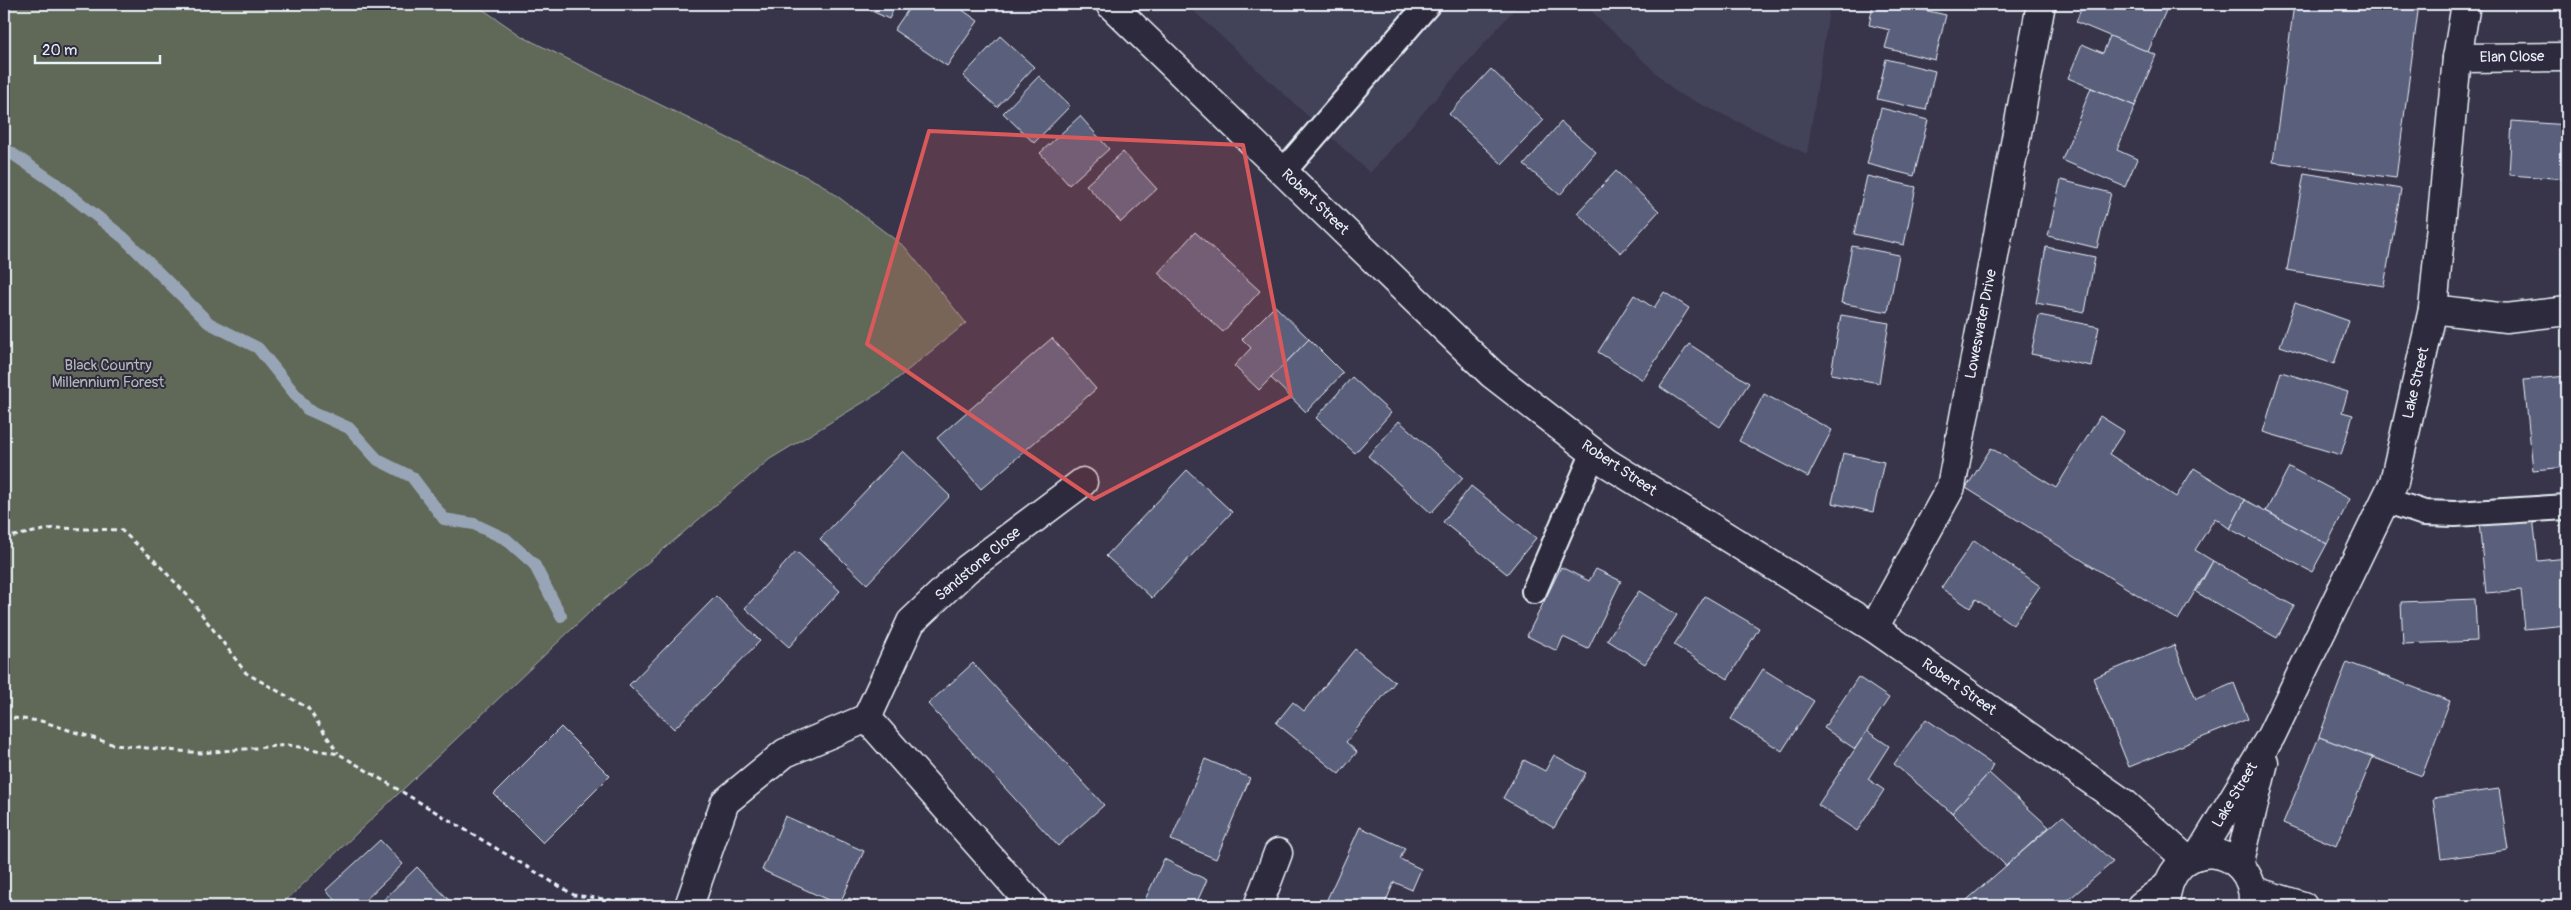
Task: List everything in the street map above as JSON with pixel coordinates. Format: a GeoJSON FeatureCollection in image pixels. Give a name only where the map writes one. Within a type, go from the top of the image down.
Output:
{"type":"FeatureCollection","features":[{"type":"Feature","properties":{"kind":"street","name":"Robert Street"},"geometry":{"type":"LineString","coordinates":[[1110,4],[1492,374],[1607,463],[1874,628],[2126,804],[2193,857]]}},
{"type":"Feature","properties":{"kind":"street","name":"Loweswater Drive"},"geometry":{"type":"LineString","coordinates":[[1874,628],[1950,486],[2042,4]]}},
{"type":"Feature","properties":{"kind":"street","name":"Lake Street"},"geometry":{"type":"LineString","coordinates":[[2165,897],[2172,872],[2193,857],[2271,736],[2394,482],[2433,309],[2457,58],[2466,4]]}},
{"type":"Feature","properties":{"kind":"street","name":"Elan Close"},"geometry":{"type":"LineString","coordinates":[[2457,58],[2567,57]]}},
{"type":"Feature","properties":{"kind":"street"},"geometry":{"type":"LineString","coordinates":[[2433,309],[2506,318],[2567,311]]}},
{"type":"Feature","properties":{"kind":"street","name":"Sandstone Close"},"geometry":{"type":"LineString","coordinates":[[867,718],[911,622],[967,569],[1083,482]]}},
{"type":"Feature","properties":{"kind":"street"},"geometry":{"type":"LineString","coordinates":[[689,906],[725,802],[784,753],[867,718],[1033,906]]}},
{"type":"Feature","properties":{"kind":"street","name":"Lake Street"},"geometry":{"type":"LineString","coordinates":[[2239,865],[2271,736]]}},
{"type":"Feature","properties":{"kind":"street"},"geometry":{"type":"LineString","coordinates":[[1258,906],[1278,853]]}},
{"type":"Feature","properties":{"kind":"street"},"geometry":{"type":"LineString","coordinates":[[2193,857],[2212,854],[2227,857],[2239,865],[2249,876],[2254,898],[2303,906]]}},
{"type":"Feature","properties":{"kind":"street"},"geometry":{"type":"LineString","coordinates":[[2141,906],[2165,897]]}},
{"type":"Feature","properties":{"kind":"lane"},"geometry":{"type":"LineString","coordinates":[[1283,172],[1428,4]]}},
{"type":"Feature","properties":{"kind":"lane"},"geometry":{"type":"LineString","coordinates":[[1534,591],[1594,452]]}},
{"type":"Feature","properties":{"kind":"lane"},"geometry":{"type":"LineString","coordinates":[[2385,500],[2424,513],[2455,514],[2567,507]]}},
{"type":"Feature","properties":{"kind":"path"},"geometry":{"type":"LineString","coordinates":[[4,538],[54,528],[120,530],[155,561],[187,595],[246,673],[308,708],[339,754]]}},
{"type":"Feature","properties":{"kind":"path"},"geometry":{"type":"LineString","coordinates":[[4,717],[41,721],[115,745],[201,752],[288,746],[339,754],[574,895],[658,906]]}},
{"type":"Feature","properties":{"kind":"highlighted area"},"geometry":{"type":"Polygon","coordinates":[[[929,131],[1243,145],[1291,396],[1094,499],[867,344],[929,131]]]}},
{"type":"Feature","properties":{"kind":"shaded area"},"geometry":{"type":"Polygon","coordinates":[[[1186,4],[1519,4],[1370,173],[1186,4]]]}},
{"type":"Feature","properties":{"kind":"shaded area"},"geometry":{"type":"Polygon","coordinates":[[[1584,4],[1830,4],[1807,154],[1677,93],[1584,4]]]}},
{"type":"Feature","properties":{"kind":"green space","name":"Black Country Millennium Forest"},"geometry":{"type":"Polygon","coordinates":[[[4,4],[475,4],[523,37],[821,184],[905,247],[966,323],[882,391],[770,459],[593,609],[280,906],[4,906],[4,4]]]}},
{"type":"Feature","properties":{"kind":"building"},"geometry":{"type":"Polygon","coordinates":[[[857,4],[896,4],[889,19],[857,4]]]}},
{"type":"Feature","properties":{"kind":"building"},"geometry":{"type":"Polygon","coordinates":[[[912,4],[954,4],[978,21],[947,66],[894,30],[912,4]]]}},
{"type":"Feature","properties":{"kind":"building"},"geometry":{"type":"Polygon","coordinates":[[[1873,4],[1897,4],[1946,15],[1935,60],[1885,48],[1890,30],[1869,25],[1873,4]]]}},
{"type":"Feature","properties":{"kind":"building"},"geometry":{"type":"Polygon","coordinates":[[[2083,4],[2157,4],[2167,8],[2148,52],[2076,22],[2083,4]]]}},
{"type":"Feature","properties":{"kind":"building"},"geometry":{"type":"Polygon","coordinates":[[[2294,4],[2419,4],[2396,178],[2273,162],[2294,4]]]}},
{"type":"Feature","properties":{"kind":"building"},"geometry":{"type":"Polygon","coordinates":[[[1000,36],[1034,67],[997,107],[963,76],[1000,36]]]}},
{"type":"Feature","properties":{"kind":"building"},"geometry":{"type":"Polygon","coordinates":[[[2110,36],[2156,55],[2135,106],[2068,78],[2082,44],[2103,53],[2110,36]]]}},
{"type":"Feature","properties":{"kind":"building"},"geometry":{"type":"Polygon","coordinates":[[[1886,59],[1935,71],[1926,110],[1877,99],[1886,59]]]}},
{"type":"Feature","properties":{"kind":"building"},"geometry":{"type":"Polygon","coordinates":[[[1491,69],[1544,120],[1502,164],[1449,114],[1491,69]]]}},
{"type":"Feature","properties":{"kind":"building"},"geometry":{"type":"Polygon","coordinates":[[[1039,76],[1070,106],[1034,143],[1003,113],[1039,76]]]}},
{"type":"Feature","properties":{"kind":"building"},"geometry":{"type":"Polygon","coordinates":[[[2091,88],[2135,106],[2117,150],[2137,159],[2125,187],[2062,160],[2091,88]]]}},
{"type":"Feature","properties":{"kind":"building"},"geometry":{"type":"Polygon","coordinates":[[[1881,108],[1928,120],[1914,176],[1867,164],[1881,108]]]}},
{"type":"Feature","properties":{"kind":"building"},"geometry":{"type":"Polygon","coordinates":[[[1080,116],[1109,149],[1069,185],[1040,153],[1080,116]]]}},
{"type":"Feature","properties":{"kind":"building"},"geometry":{"type":"Polygon","coordinates":[[[2512,121],[2567,125],[2567,179],[2509,175],[2512,121]]]}},
{"type":"Feature","properties":{"kind":"building"},"geometry":{"type":"Polygon","coordinates":[[[1561,122],[1596,152],[1560,195],[1524,165],[1561,122]]]}},
{"type":"Feature","properties":{"kind":"building"},"geometry":{"type":"Polygon","coordinates":[[[1123,152],[1157,189],[1121,222],[1086,185],[1123,152]]]}},
{"type":"Feature","properties":{"kind":"building"},"geometry":{"type":"Polygon","coordinates":[[[1616,171],[1659,211],[1621,253],[1577,213],[1616,171]]]}},
{"type":"Feature","properties":{"kind":"building"},"geometry":{"type":"Polygon","coordinates":[[[2304,173],[2401,189],[2384,286],[2287,270],[2304,173]]]}},
{"type":"Feature","properties":{"kind":"building"},"geometry":{"type":"Polygon","coordinates":[[[1867,176],[1916,187],[1904,245],[1854,234],[1867,176]]]}},
{"type":"Feature","properties":{"kind":"building"},"geometry":{"type":"Polygon","coordinates":[[[2061,180],[2111,193],[2097,248],[2048,236],[2061,180]]]}},
{"type":"Feature","properties":{"kind":"building"},"geometry":{"type":"Polygon","coordinates":[[[1195,232],[1260,291],[1223,332],[1158,273],[1195,232]]]}},
{"type":"Feature","properties":{"kind":"building"},"geometry":{"type":"Polygon","coordinates":[[[1852,246],[1899,255],[1888,312],[1841,303],[1852,246]]]}},
{"type":"Feature","properties":{"kind":"building"},"geometry":{"type":"Polygon","coordinates":[[[2046,247],[2095,257],[2085,312],[2036,303],[2046,247]]]}},
{"type":"Feature","properties":{"kind":"building"},"geometry":{"type":"Polygon","coordinates":[[[1664,292],[1689,308],[1643,380],[1598,352],[1634,295],[1654,308],[1664,292]]]}},
{"type":"Feature","properties":{"kind":"building"},"geometry":{"type":"Polygon","coordinates":[[[2295,302],[2349,321],[2334,364],[2280,346],[2295,302]]]}},
{"type":"Feature","properties":{"kind":"building"},"geometry":{"type":"Polygon","coordinates":[[[1275,306],[1309,339],[1259,390],[1234,366],[1251,348],[1242,339],[1275,306]]]}},
{"type":"Feature","properties":{"kind":"building"},"geometry":{"type":"Polygon","coordinates":[[[1841,315],[1889,323],[1879,383],[1831,374],[1841,315]]]}},
{"type":"Feature","properties":{"kind":"building"},"geometry":{"type":"Polygon","coordinates":[[[2039,315],[2099,327],[2091,366],[2031,354],[2039,315]]]}},
{"type":"Feature","properties":{"kind":"building"},"geometry":{"type":"Polygon","coordinates":[[[1052,338],[1096,389],[981,489],[937,438],[1052,338]]]}},
{"type":"Feature","properties":{"kind":"building"},"geometry":{"type":"Polygon","coordinates":[[[1309,339],[1343,373],[1306,412],[1271,378],[1309,339]]]}},
{"type":"Feature","properties":{"kind":"building"},"geometry":{"type":"Polygon","coordinates":[[[1689,344],[1749,383],[1720,427],[1660,387],[1689,344]]]}},
{"type":"Feature","properties":{"kind":"building"},"geometry":{"type":"Polygon","coordinates":[[[2281,372],[2348,392],[2342,412],[2353,415],[2341,455],[2263,432],[2281,372]]]}},
{"type":"Feature","properties":{"kind":"building"},"geometry":{"type":"Polygon","coordinates":[[[2567,376],[2567,467],[2533,470],[2524,380],[2567,376]]]}},
{"type":"Feature","properties":{"kind":"building"},"geometry":{"type":"Polygon","coordinates":[[[1352,377],[1391,413],[1355,453],[1316,418],[1352,377]]]}},
{"type":"Feature","properties":{"kind":"building"},"geometry":{"type":"Polygon","coordinates":[[[1764,394],[1832,430],[1808,477],[1739,441],[1764,394]]]}},
{"type":"Feature","properties":{"kind":"building"},"geometry":{"type":"Polygon","coordinates":[[[2100,416],[2124,431],[2109,454],[2176,497],[2194,468],[2245,500],[2230,529],[2215,518],[2195,550],[2213,561],[2178,620],[1966,488],[1991,448],[2056,488],[2100,416]]]}},
{"type":"Feature","properties":{"kind":"building"},"geometry":{"type":"Polygon","coordinates":[[[1399,421],[1463,478],[1431,513],[1368,456],[1399,421]]]}},
{"type":"Feature","properties":{"kind":"building"},"geometry":{"type":"Polygon","coordinates":[[[903,451],[950,496],[867,584],[820,539],[903,451]]]}},
{"type":"Feature","properties":{"kind":"building"},"geometry":{"type":"Polygon","coordinates":[[[1843,453],[1884,462],[1873,512],[1832,503],[1843,453]]]}},
{"type":"Feature","properties":{"kind":"building"},"geometry":{"type":"Polygon","coordinates":[[[2289,467],[2350,499],[2327,544],[2266,511],[2289,467]]]}},
{"type":"Feature","properties":{"kind":"building"},"geometry":{"type":"Polygon","coordinates":[[[1187,470],[1232,512],[1152,598],[1106,556],[1187,470]]]}},
{"type":"Feature","properties":{"kind":"building"},"geometry":{"type":"Polygon","coordinates":[[[1471,486],[1536,538],[1507,574],[1443,522],[1471,486]]]}},
{"type":"Feature","properties":{"kind":"building"},"geometry":{"type":"Polygon","coordinates":[[[2245,500],[2327,544],[2312,572],[2230,529],[2245,500]]]}},
{"type":"Feature","properties":{"kind":"building"},"geometry":{"type":"Polygon","coordinates":[[[2533,517],[2538,561],[2567,558],[2567,625],[2525,629],[2521,590],[2486,593],[2479,522],[2533,517]]]}},
{"type":"Feature","properties":{"kind":"building"},"geometry":{"type":"Polygon","coordinates":[[[1974,540],[2040,586],[2013,625],[1976,599],[1970,608],[1941,588],[1974,540]]]}},
{"type":"Feature","properties":{"kind":"building"},"geometry":{"type":"Polygon","coordinates":[[[796,551],[840,591],[789,647],[745,608],[796,551]]]}},
{"type":"Feature","properties":{"kind":"building"},"geometry":{"type":"Polygon","coordinates":[[[2213,561],[2294,606],[2277,638],[2196,592],[2213,561]]]}},
{"type":"Feature","properties":{"kind":"building"},"geometry":{"type":"Polygon","coordinates":[[[1561,567],[1589,581],[1596,569],[1621,581],[1588,649],[1563,637],[1557,651],[1527,636],[1561,567]]]}},
{"type":"Feature","properties":{"kind":"building"},"geometry":{"type":"Polygon","coordinates":[[[1639,591],[1677,615],[1645,664],[1607,640],[1639,591]]]}},
{"type":"Feature","properties":{"kind":"building"},"geometry":{"type":"Polygon","coordinates":[[[716,596],[760,641],[674,729],[629,685],[716,596]]]}},
{"type":"Feature","properties":{"kind":"building"},"geometry":{"type":"Polygon","coordinates":[[[1705,596],[1759,628],[1728,679],[1674,645],[1705,596]]]}},
{"type":"Feature","properties":{"kind":"building"},"geometry":{"type":"Polygon","coordinates":[[[2475,599],[2477,641],[2403,644],[2401,602],[2475,599]]]}},
{"type":"Feature","properties":{"kind":"building"},"geometry":{"type":"Polygon","coordinates":[[[2174,645],[2196,699],[2234,683],[2248,719],[2129,767],[2093,678],[2174,645]]]}},
{"type":"Feature","properties":{"kind":"building"},"geometry":{"type":"Polygon","coordinates":[[[1355,649],[1395,682],[1346,742],[1357,752],[1339,774],[1276,723],[1293,702],[1304,711],[1355,649]]]}},
{"type":"Feature","properties":{"kind":"building"},"geometry":{"type":"Polygon","coordinates":[[[2347,662],[2450,701],[2422,776],[2319,737],[2347,662]]]}},
{"type":"Feature","properties":{"kind":"building"},"geometry":{"type":"Polygon","coordinates":[[[973,663],[1104,805],[1058,846],[928,704],[973,663]]]}},
{"type":"Feature","properties":{"kind":"building"},"geometry":{"type":"Polygon","coordinates":[[[1763,669],[1814,701],[1782,751],[1731,719],[1763,669]]]}},
{"type":"Feature","properties":{"kind":"building"},"geometry":{"type":"Polygon","coordinates":[[[1858,677],[1889,698],[1855,749],[1824,728],[1858,677]]]}},
{"type":"Feature","properties":{"kind":"building"},"geometry":{"type":"Polygon","coordinates":[[[1926,719],[1993,765],[1989,773],[1952,813],[1894,764],[1926,719]]]}},
{"type":"Feature","properties":{"kind":"building"},"geometry":{"type":"Polygon","coordinates":[[[561,727],[610,776],[543,843],[494,794],[561,727]]]}},
{"type":"Feature","properties":{"kind":"building"},"geometry":{"type":"Polygon","coordinates":[[[1867,731],[1889,746],[1868,779],[1884,790],[1857,831],[1818,805],[1867,731]]]}},
{"type":"Feature","properties":{"kind":"building"},"geometry":{"type":"Polygon","coordinates":[[[2319,737],[2373,757],[2336,846],[2283,823],[2319,737]]]}},
{"type":"Feature","properties":{"kind":"building"},"geometry":{"type":"Polygon","coordinates":[[[1554,755],[1586,773],[1554,828],[1503,798],[1524,760],[1545,771],[1554,755]]]}},
{"type":"Feature","properties":{"kind":"building"},"geometry":{"type":"Polygon","coordinates":[[[1205,759],[1250,778],[1216,859],[1171,840],[1205,759]]]}},
{"type":"Feature","properties":{"kind":"building"},"geometry":{"type":"Polygon","coordinates":[[[1989,773],[2049,827],[2006,866],[1952,813],[1989,773]]]}},
{"type":"Feature","properties":{"kind":"building"},"geometry":{"type":"Polygon","coordinates":[[[2499,789],[2508,850],[2441,859],[2433,798],[2499,789]]]}},
{"type":"Feature","properties":{"kind":"building"},"geometry":{"type":"Polygon","coordinates":[[[785,816],[864,851],[839,905],[762,870],[785,816]]]}},
{"type":"Feature","properties":{"kind":"building"},"geometry":{"type":"Polygon","coordinates":[[[2063,816],[2113,862],[2061,906],[1960,906],[2063,816]]]}},
{"type":"Feature","properties":{"kind":"building"},"geometry":{"type":"Polygon","coordinates":[[[1360,827],[1405,848],[1400,859],[1421,869],[1412,890],[1394,882],[1384,906],[1324,906],[1360,827]]]}},
{"type":"Feature","properties":{"kind":"building"},"geometry":{"type":"Polygon","coordinates":[[[380,840],[403,864],[359,906],[341,906],[326,890],[380,840]]]}},
{"type":"Feature","properties":{"kind":"building"},"geometry":{"type":"Polygon","coordinates":[[[1164,859],[1207,880],[1195,906],[1142,906],[1164,859]]]}},
{"type":"Feature","properties":{"kind":"building"},"geometry":{"type":"Polygon","coordinates":[[[417,867],[455,906],[377,906],[417,867]]]}},
{"type":"Feature","properties":{"kind":"building"},"geometry":{"type":"Polygon","coordinates":[[[849,898],[868,906],[846,906],[849,898]]]}},
{"type":"Feature","properties":{"kind":"waterway"},"geometry":{"type":"LineString","coordinates":[[4,148],[55,183],[124,238],[209,323],[258,348],[307,409],[349,428],[378,460],[412,477],[444,519],[474,524],[506,539],[534,564],[561,616]]}}]}
